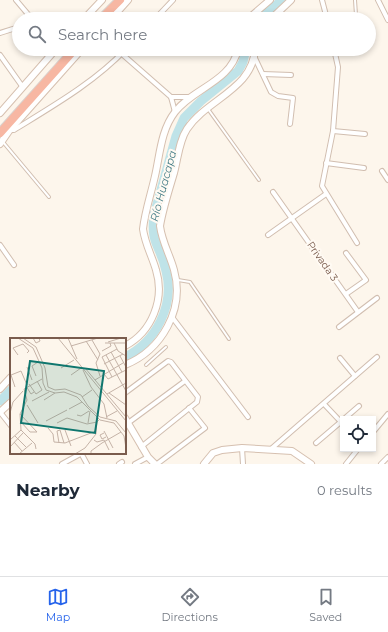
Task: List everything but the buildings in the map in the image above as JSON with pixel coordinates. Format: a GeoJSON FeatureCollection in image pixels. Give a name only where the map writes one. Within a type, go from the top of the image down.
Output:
{"type":"FeatureCollection","features":[{"type":"Feature","properties":{"kind":"highway"},"geometry":{"type":"LineString","coordinates":[[113,12],[116,2]]}},
{"type":"Feature","properties":{"kind":"highway"},"geometry":{"type":"LineString","coordinates":[[104,12],[116,2]]}},
{"type":"Feature","properties":{"kind":"highway"},"geometry":{"type":"LineString","coordinates":[[107,12],[116,2]]}},
{"type":"Feature","properties":{"kind":"highway"},"geometry":{"type":"LineString","coordinates":[[0,126],[63,56]]}},
{"type":"Feature","properties":{"kind":"highway"},"geometry":{"type":"LineString","coordinates":[[1,139],[69,56]]}},
{"type":"Feature","properties":{"kind":"main road"},"geometry":{"type":"LineString","coordinates":[[91,12],[102,0]]}},
{"type":"Feature","properties":{"kind":"main road"},"geometry":{"type":"LineString","coordinates":[[117,12],[128,0]]}},
{"type":"Feature","properties":{"kind":"main road"},"geometry":{"type":"LineString","coordinates":[[256,12],[270,0]]}},
{"type":"Feature","properties":{"kind":"main road"},"geometry":{"type":"LineString","coordinates":[[279,12],[291,1]]}},
{"type":"Feature","properties":{"kind":"main road"},"geometry":{"type":"LineString","coordinates":[[0,113],[50,56]]}},
{"type":"Feature","properties":{"kind":"main road"},"geometry":{"type":"LineString","coordinates":[[1,139],[76,56]]}},
{"type":"Feature","properties":{"kind":"main road"},"geometry":{"type":"LineString","coordinates":[[126,345],[136,340],[145,330],[152,319],[157,305],[159,282],[144,239],[143,229],[162,139],[169,121],[175,112],[191,97],[224,74],[234,61],[236,56]]}},
{"type":"Feature","properties":{"kind":"main road"},"geometry":{"type":"LineString","coordinates":[[126,364],[152,349],[163,336],[172,317],[175,306],[177,280],[161,235],[161,217],[182,138],[194,120],[240,82],[246,75],[254,56]]}},
{"type":"Feature","properties":{"kind":"main road"},"geometry":{"type":"LineString","coordinates":[[0,389],[10,378]]}},
{"type":"Feature","properties":{"kind":"main road"},"geometry":{"type":"LineString","coordinates":[[0,412],[10,403]]}},
{"type":"Feature","properties":{"kind":"main road"},"geometry":{"type":"LineString","coordinates":[[126,421],[141,447],[148,457],[156,464]]}},
{"type":"Feature","properties":{"kind":"main road"},"geometry":{"type":"LineString","coordinates":[[204,464],[213,453],[222,450],[242,448],[292,451],[311,464]]}},
{"type":"Feature","properties":{"kind":"street"},"geometry":{"type":"LineString","coordinates":[[16,0],[25,12]]}},
{"type":"Feature","properties":{"kind":"street"},"geometry":{"type":"LineString","coordinates":[[162,12],[173,0]]}},
{"type":"Feature","properties":{"kind":"street"},"geometry":{"type":"LineString","coordinates":[[322,0],[325,12]]}},
{"type":"Feature","properties":{"kind":"street"},"geometry":{"type":"LineString","coordinates":[[378,0],[388,20]]}},
{"type":"Feature","properties":{"kind":"street"},"geometry":{"type":"LineString","coordinates":[[0,33],[12,29]]}},
{"type":"Feature","properties":{"kind":"street"},"geometry":{"type":"LineString","coordinates":[[0,55],[22,86]]}},
{"type":"Feature","properties":{"kind":"street"},"geometry":{"type":"LineString","coordinates":[[9,130],[14,130],[47,110],[111,65],[120,56]]}},
{"type":"Feature","properties":{"kind":"street"},"geometry":{"type":"LineString","coordinates":[[124,56],[171,97],[175,112]]}},
{"type":"Feature","properties":{"kind":"street"},"geometry":{"type":"LineString","coordinates":[[254,56],[271,92],[274,95],[293,98],[290,124]]}},
{"type":"Feature","properties":{"kind":"street"},"geometry":{"type":"LineString","coordinates":[[336,56],[338,67],[333,131],[322,186],[357,243]]}},
{"type":"Feature","properties":{"kind":"street"},"geometry":{"type":"LineString","coordinates":[[263,74],[291,75]]}},
{"type":"Feature","properties":{"kind":"street"},"geometry":{"type":"LineString","coordinates":[[171,97],[191,97]]}},
{"type":"Feature","properties":{"kind":"street"},"geometry":{"type":"LineString","coordinates":[[333,131],[365,134]]}},
{"type":"Feature","properties":{"kind":"street"},"geometry":{"type":"LineString","coordinates":[[326,163],[364,168]]}},
{"type":"Feature","properties":{"kind":"street"},"geometry":{"type":"LineString","coordinates":[[382,171],[388,180]]}},
{"type":"Feature","properties":{"kind":"street","name":"Privada 3"},"geometry":{"type":"LineString","coordinates":[[272,192],[292,217],[358,312]]}},
{"type":"Feature","properties":{"kind":"street"},"geometry":{"type":"LineString","coordinates":[[268,235],[326,194]]}},
{"type":"Feature","properties":{"kind":"street"},"geometry":{"type":"LineString","coordinates":[[0,245],[14,265]]}},
{"type":"Feature","properties":{"kind":"street"},"geometry":{"type":"LineString","coordinates":[[346,253],[366,280],[346,294]]}},
{"type":"Feature","properties":{"kind":"street"},"geometry":{"type":"LineString","coordinates":[[339,327],[376,298]]}},
{"type":"Feature","properties":{"kind":"street"},"geometry":{"type":"LineString","coordinates":[[172,317],[248,417]]}},
{"type":"Feature","properties":{"kind":"street"},"geometry":{"type":"LineString","coordinates":[[340,358],[355,376]]}},
{"type":"Feature","properties":{"kind":"street"},"geometry":{"type":"LineString","coordinates":[[271,449],[377,358]]}},
{"type":"Feature","properties":{"kind":"street"},"geometry":{"type":"LineString","coordinates":[[126,392],[168,361],[172,362],[198,399],[141,447]]}},
{"type":"Feature","properties":{"kind":"street"},"geometry":{"type":"LineString","coordinates":[[126,421],[185,381]]}},
{"type":"Feature","properties":{"kind":"street"},"geometry":{"type":"LineString","coordinates":[[324,404],[340,417]]}},
{"type":"Feature","properties":{"kind":"street"},"geometry":{"type":"LineString","coordinates":[[348,416],[359,406]]}},
{"type":"Feature","properties":{"kind":"street"},"geometry":{"type":"LineString","coordinates":[[156,464],[206,428],[189,408]]}},
{"type":"Feature","properties":{"kind":"street"},"geometry":{"type":"LineString","coordinates":[[0,412],[10,425]]}},
{"type":"Feature","properties":{"kind":"street"},"geometry":{"type":"LineString","coordinates":[[376,428],[388,414]]}},
{"type":"Feature","properties":{"kind":"street"},"geometry":{"type":"LineString","coordinates":[[316,443],[340,423]]}},
{"type":"Feature","properties":{"kind":"street"},"geometry":{"type":"LineString","coordinates":[[242,448],[243,464]]}},
{"type":"Feature","properties":{"kind":"street"},"geometry":{"type":"LineString","coordinates":[[346,464],[356,452]]}},
{"type":"Feature","properties":{"kind":"street"},"geometry":{"type":"LineString","coordinates":[[62,464],[79,454]]}},
{"type":"Feature","properties":{"kind":"street"},"geometry":{"type":"LineString","coordinates":[[82,454],[87,464]]}},
{"type":"Feature","properties":{"kind":"street"},"geometry":{"type":"LineString","coordinates":[[135,464],[148,457]]}},
{"type":"Feature","properties":{"kind":"street"},"geometry":{"type":"LineString","coordinates":[[381,464],[388,457]]}},
{"type":"Feature","properties":{"kind":"lane"},"geometry":{"type":"LineString","coordinates":[[355,0],[356,12]]}},
{"type":"Feature","properties":{"kind":"lane"},"geometry":{"type":"LineString","coordinates":[[208,108],[259,180]]}},
{"type":"Feature","properties":{"kind":"lane"},"geometry":{"type":"LineString","coordinates":[[1,139],[49,197]]}},
{"type":"Feature","properties":{"kind":"lane"},"geometry":{"type":"LineString","coordinates":[[177,280],[190,282],[229,339]]}},
{"type":"Feature","properties":{"kind":"lane"},"geometry":{"type":"LineString","coordinates":[[146,365],[166,347]]}},
{"type":"Feature","properties":{"kind":"waterway","name":"Río Huacapa"},"geometry":{"type":"LineString","coordinates":[[268,12],[282,0]]}},
{"type":"Feature","properties":{"kind":"waterway","name":"Río Huacapa"},"geometry":{"type":"LineString","coordinates":[[126,356],[146,342],[154,332],[165,309],[168,297],[166,271],[153,233],[153,225],[154,215],[176,136],[184,118],[201,101],[238,71],[244,56]]}},
{"type":"Feature","properties":{"kind":"waterway","name":"Río Huacapa"},"geometry":{"type":"LineString","coordinates":[[0,401],[10,391]]}}]}
